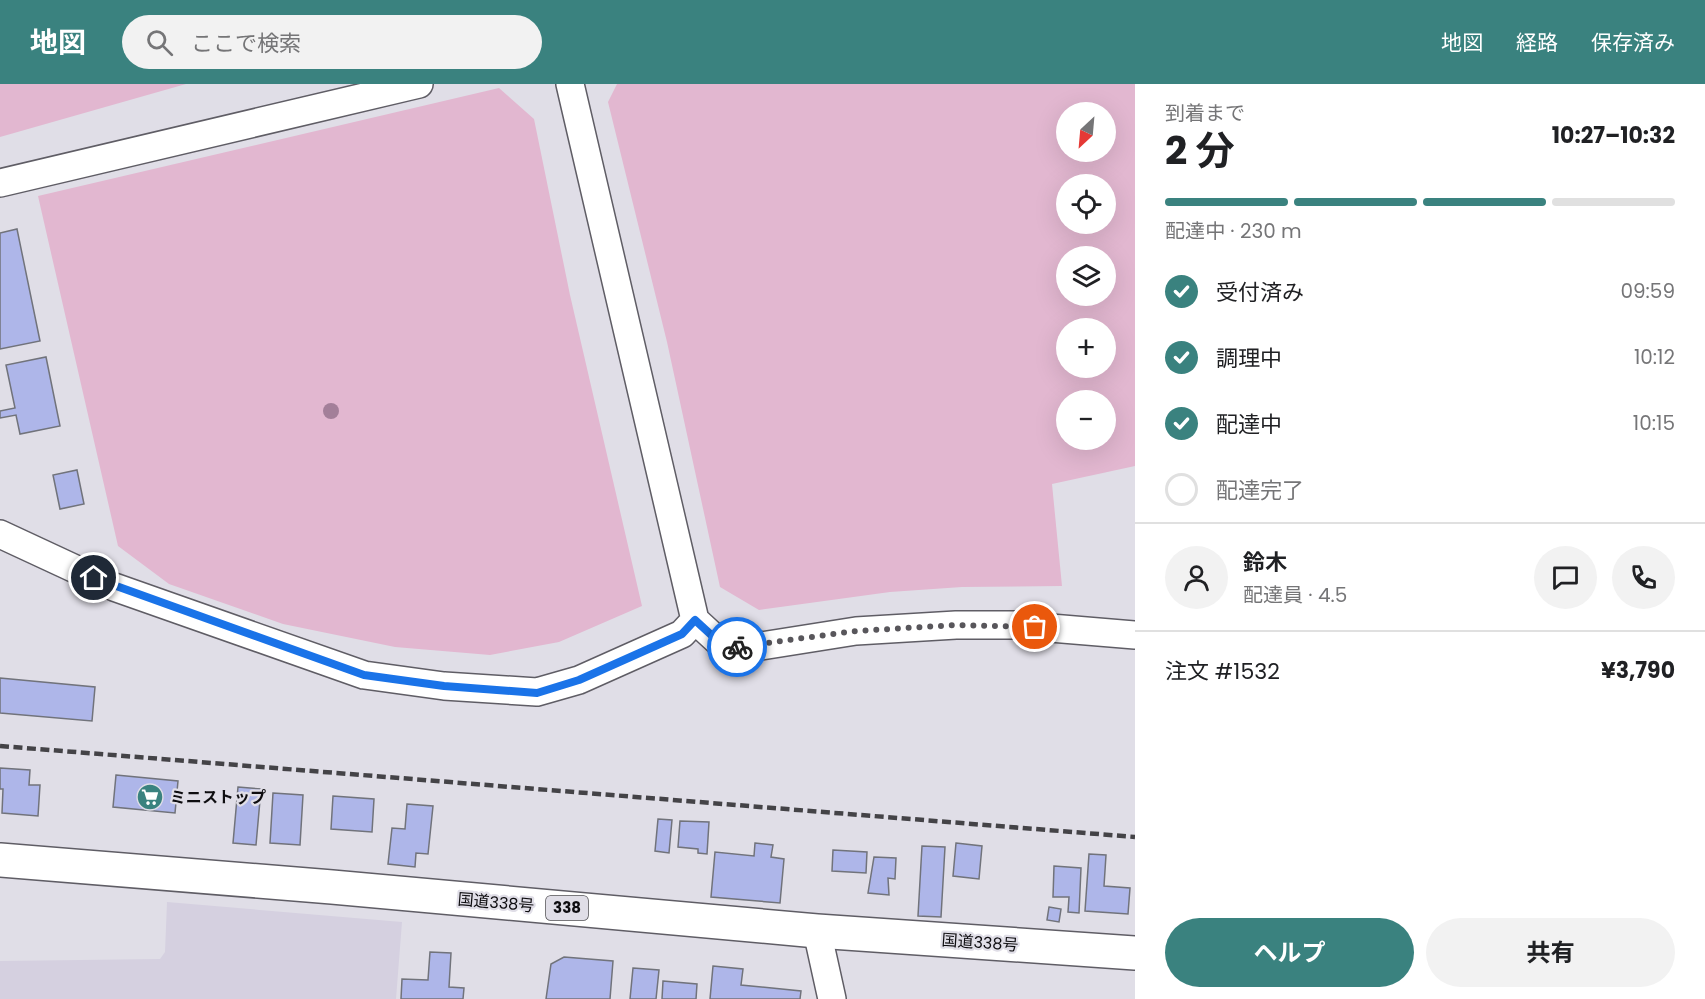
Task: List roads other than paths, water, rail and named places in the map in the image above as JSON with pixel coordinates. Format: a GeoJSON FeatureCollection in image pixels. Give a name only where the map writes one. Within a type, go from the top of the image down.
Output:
{"type":"FeatureCollection","features":[{"type":"Feature","properties":{"kind":"highway","name":"国道338号"},"geometry":{"type":"LineString","coordinates":[[0,860],[332,887],[817,931],[1135,953]]}},
{"type":"Feature","properties":{"kind":"street"},"geometry":{"type":"LineString","coordinates":[[0,183],[419,84]]}},
{"type":"Feature","properties":{"kind":"street"},"geometry":{"type":"LineString","coordinates":[[570,84],[695,620],[720,643],[742,649],[856,631],[956,625],[1015,625],[1135,635]]}},
{"type":"Feature","properties":{"kind":"street"},"geometry":{"type":"LineString","coordinates":[[0,534],[114,587],[364,675],[444,686],[537,693],[579,680],[682,634],[695,620]]}},
{"type":"Feature","properties":{"kind":"street"},"geometry":{"type":"LineString","coordinates":[[817,931],[832,999]]}},
{"type":"Feature","properties":{"kind":"railway"},"geometry":{"type":"LineString","coordinates":[[0,746],[1135,837]]}},
{"type":"Feature","properties":{"kind":"place","name":"ミニストップ"},"geometry":{"type":"Point","coordinates":[150,797]}}]}
